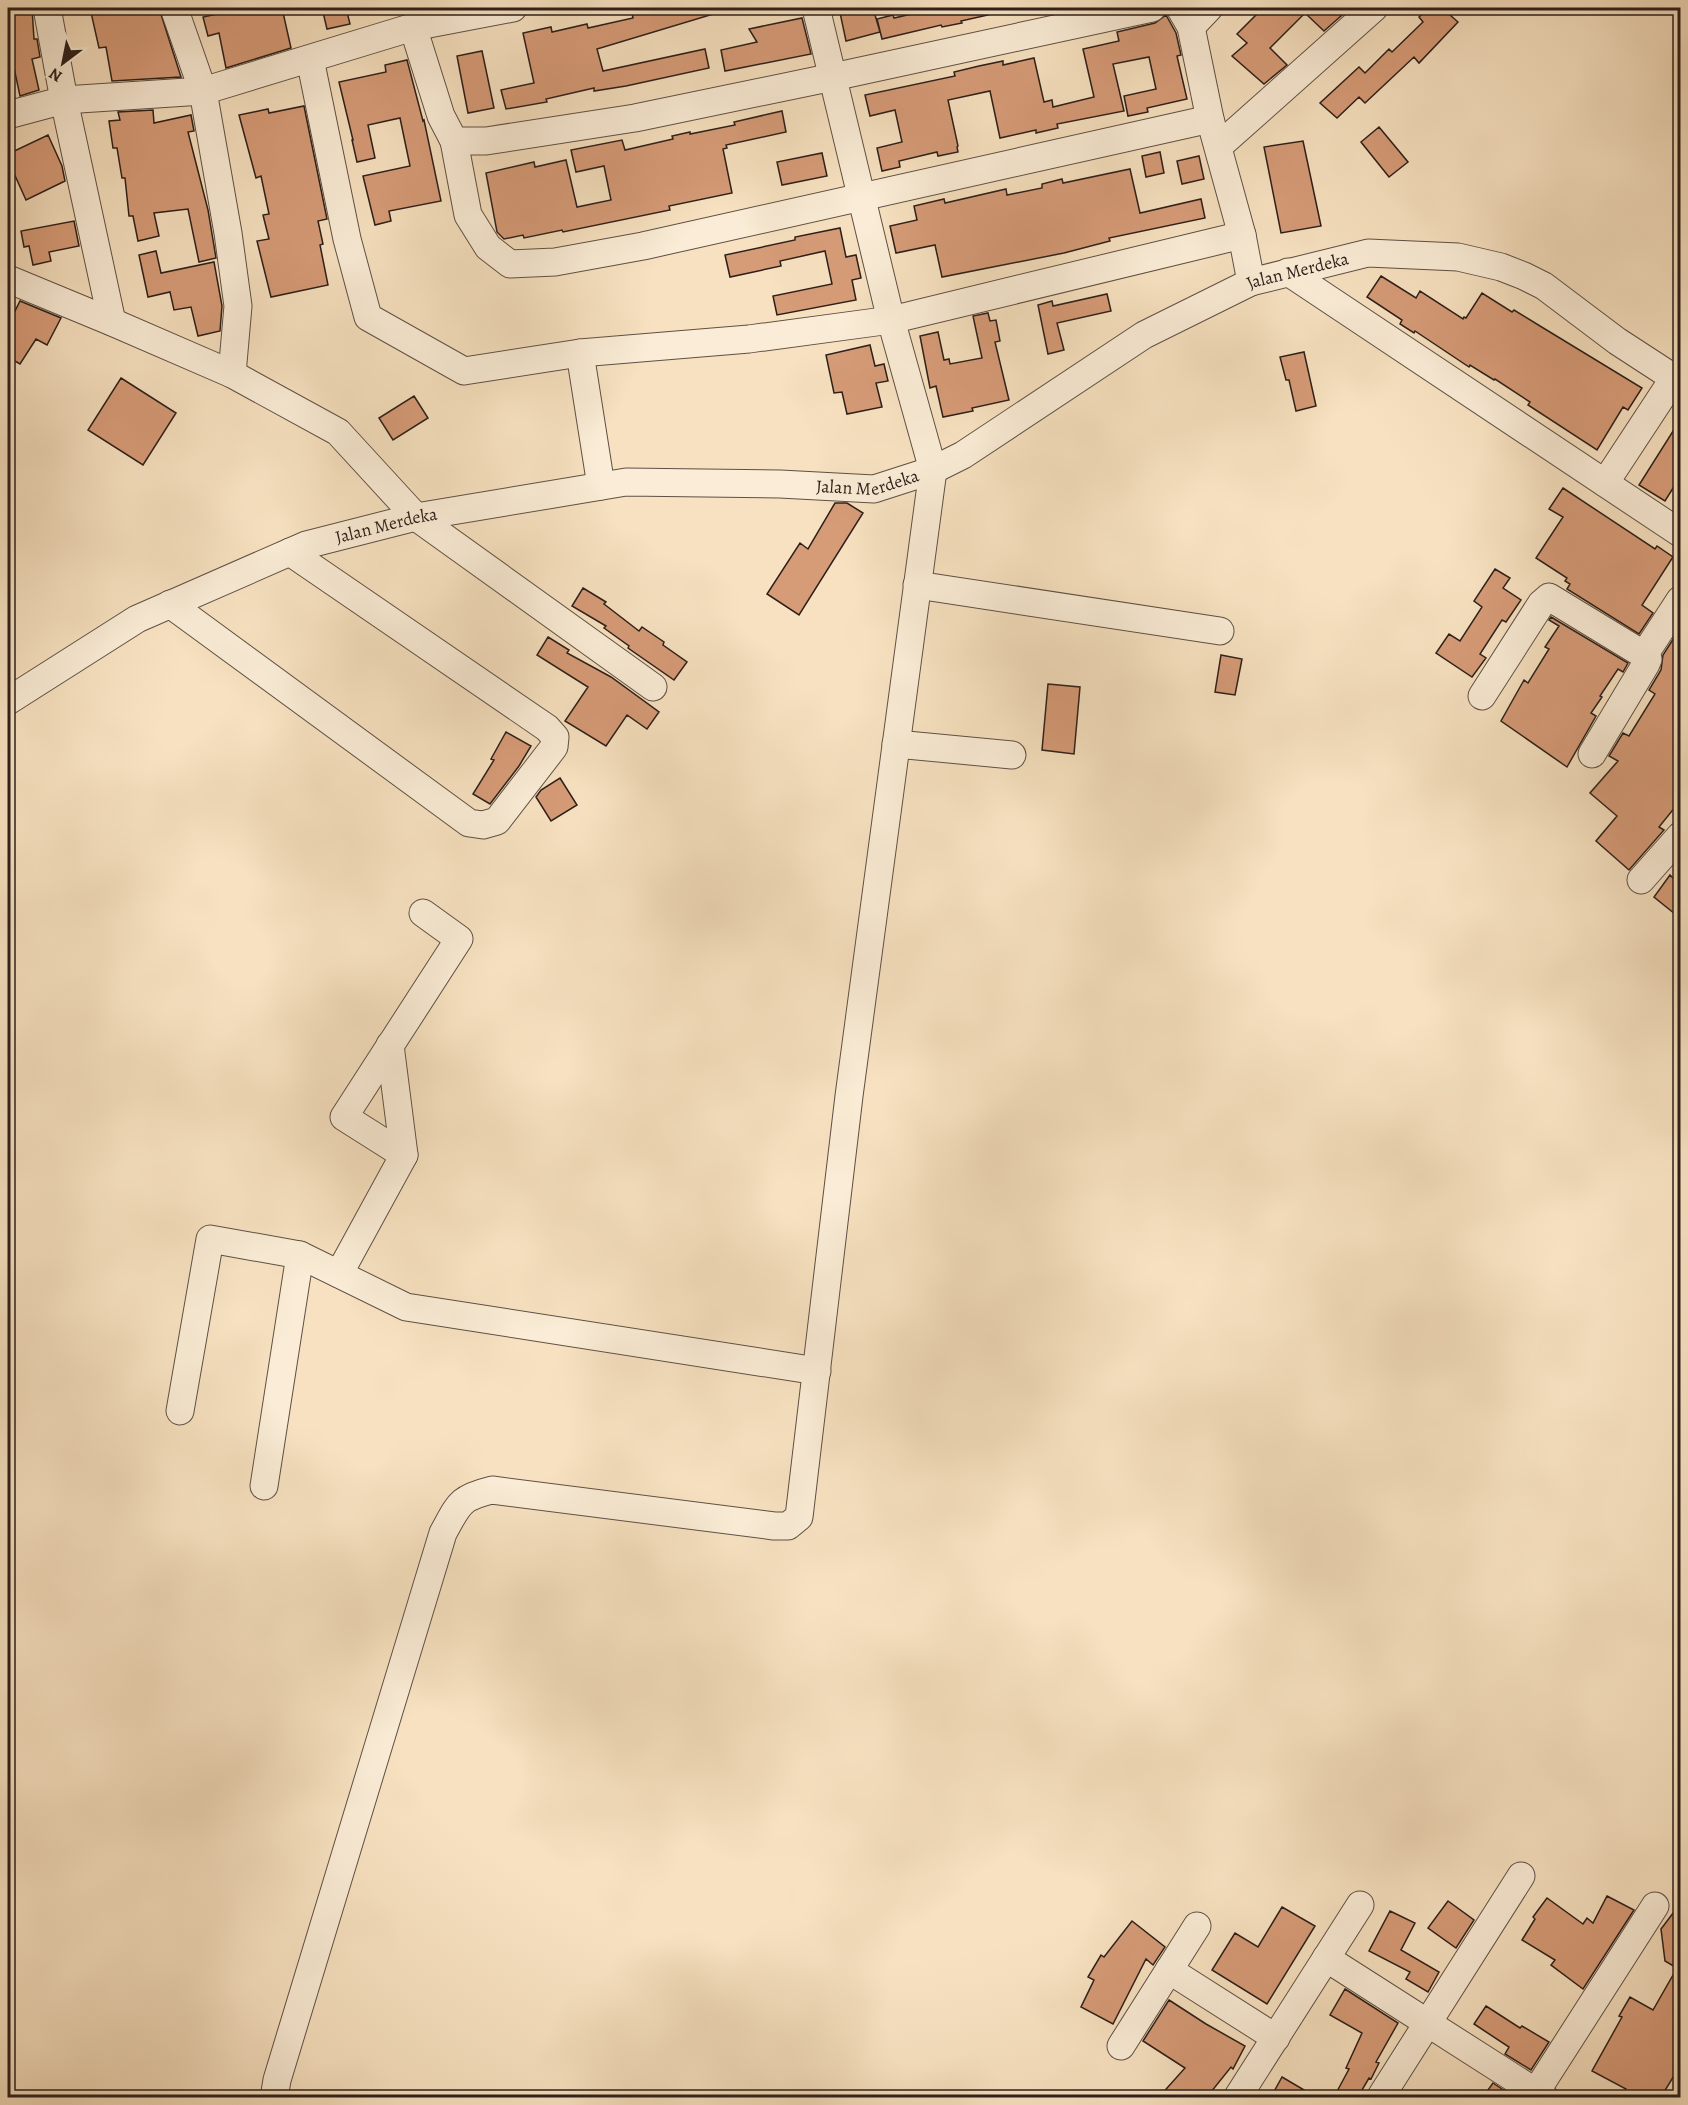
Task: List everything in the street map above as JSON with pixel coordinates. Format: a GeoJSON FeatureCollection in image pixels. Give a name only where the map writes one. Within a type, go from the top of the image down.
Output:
{"type":"FeatureCollection","features":[{"type":"Feature","properties":{"kind":"street"},"geometry":{"type":"LineString","coordinates":[[47,8],[64,100],[112,321]]}},
{"type":"Feature","properties":{"kind":"street"},"geometry":{"type":"LineString","coordinates":[[174,8],[202,91],[228,233],[238,306],[232,374]]}},
{"type":"Feature","properties":{"kind":"street"},"geometry":{"type":"LineString","coordinates":[[8,115],[64,100],[202,91],[413,27],[513,8]]}},
{"type":"Feature","properties":{"kind":"street"},"geometry":{"type":"LineString","coordinates":[[274,2097],[277,2080],[443,1533],[456,1508],[469,1496],[492,1490],[774,1526],[788,1526],[800,1517],[849,1096],[933,470],[891,320],[816,8]]}},
{"type":"Feature","properties":{"kind":"street"},"geometry":{"type":"LineString","coordinates":[[454,141],[486,141],[635,118],[833,78],[1152,8]]}},
{"type":"Feature","properties":{"kind":"street"},"geometry":{"type":"LineString","coordinates":[[1209,8],[1185,17],[1242,235],[1251,282]]}},
{"type":"Feature","properties":{"kind":"street"},"geometry":{"type":"LineString","coordinates":[[1219,146],[1374,8]]}},
{"type":"Feature","properties":{"kind":"street"},"geometry":{"type":"LineString","coordinates":[[413,27],[441,116],[454,141],[468,215],[488,248],[510,264],[555,262],[643,246],[1210,119]]}},
{"type":"Feature","properties":{"kind":"street"},"geometry":{"type":"LineString","coordinates":[[310,59],[347,239],[368,317],[464,371],[580,353],[749,339],[891,320],[1242,235]]}},
{"type":"Feature","properties":{"kind":"street","name":"Jalan Merdeka"},"geometry":{"type":"LineString","coordinates":[[8,701],[137,619],[170,604],[306,545],[416,517],[626,482],[780,484],[874,489],[933,470],[963,455],[1144,334],[1251,282],[1368,253],[1458,257],[1501,267],[1544,286],[1617,341],[1677,380]]}},
{"type":"Feature","properties":{"kind":"street"},"geometry":{"type":"LineString","coordinates":[[1288,272],[1680,533]]}},
{"type":"Feature","properties":{"kind":"street"},"geometry":{"type":"LineString","coordinates":[[8,279],[112,321],[232,374],[338,432],[416,517],[653,687]]}},
{"type":"Feature","properties":{"kind":"street"},"geometry":{"type":"LineString","coordinates":[[580,353],[602,486]]}},
{"type":"Feature","properties":{"kind":"street"},"geometry":{"type":"LineString","coordinates":[[1605,483],[1677,380]]}},
{"type":"Feature","properties":{"kind":"street"},"geometry":{"type":"LineString","coordinates":[[170,604],[469,823],[483,825],[497,821],[554,747],[555,737],[547,728],[290,552]]}},
{"type":"Feature","properties":{"kind":"street"},"geometry":{"type":"LineString","coordinates":[[917,585],[1220,631]]}},
{"type":"Feature","properties":{"kind":"street"},"geometry":{"type":"LineString","coordinates":[[1482,696],[1541,604],[1549,597],[1637,651],[1645,652]]}},
{"type":"Feature","properties":{"kind":"street"},"geometry":{"type":"LineString","coordinates":[[1645,652],[1680,600]]}},
{"type":"Feature","properties":{"kind":"street"},"geometry":{"type":"LineString","coordinates":[[1592,754],[1646,664],[1648,659],[1645,652]]}},
{"type":"Feature","properties":{"kind":"street"},"geometry":{"type":"LineString","coordinates":[[896,744],[1012,755]]}},
{"type":"Feature","properties":{"kind":"street"},"geometry":{"type":"LineString","coordinates":[[1641,880],[1680,836]]}},
{"type":"Feature","properties":{"kind":"street"},"geometry":{"type":"LineString","coordinates":[[404,1155],[344,1117],[459,939],[423,913]]}},
{"type":"Feature","properties":{"kind":"street"},"geometry":{"type":"LineString","coordinates":[[339,1274],[404,1155],[390,1045]]}},
{"type":"Feature","properties":{"kind":"street"},"geometry":{"type":"LineString","coordinates":[[180,1411],[210,1239],[300,1255],[405,1307],[817,1371]]}},
{"type":"Feature","properties":{"kind":"street"},"geometry":{"type":"LineString","coordinates":[[264,1486],[300,1255]]}},
{"type":"Feature","properties":{"kind":"street"},"geometry":{"type":"LineString","coordinates":[[1380,2097],[1521,1876]]}},
{"type":"Feature","properties":{"kind":"street"},"geometry":{"type":"LineString","coordinates":[[1238,2097],[1360,1905]]}},
{"type":"Feature","properties":{"kind":"street"},"geometry":{"type":"LineString","coordinates":[[1326,1958],[1538,2096],[1654,1906]]}},
{"type":"Feature","properties":{"kind":"street"},"geometry":{"type":"LineString","coordinates":[[1121,2046],[1197,1926]]}},
{"type":"Feature","properties":{"kind":"street"},"geometry":{"type":"LineString","coordinates":[[1169,1970],[1276,2038]]}},
{"type":"Feature","properties":{"kind":"building"},"geometry":{"type":"Polygon","coordinates":[[[8,8],[32,8],[34,39],[37,39],[40,57],[32,59],[39,90],[20,96],[13,63],[8,64],[8,8]]]}},
{"type":"Feature","properties":{"kind":"building"},"geometry":{"type":"Polygon","coordinates":[[[90,8],[159,8],[181,77],[112,81],[106,47],[99,48],[90,8]]]}},
{"type":"Feature","properties":{"kind":"building"},"geometry":{"type":"Polygon","coordinates":[[[246,8],[282,8],[291,48],[226,68],[219,33],[208,36],[203,17],[246,8]]]}},
{"type":"Feature","properties":{"kind":"building"},"geometry":{"type":"Polygon","coordinates":[[[322,8],[346,8],[350,24],[327,29],[322,8]]]}},
{"type":"Feature","properties":{"kind":"building"},"geometry":{"type":"Polygon","coordinates":[[[631,8],[719,8],[720,12],[597,49],[603,71],[705,49],[709,68],[626,86],[594,91],[594,88],[546,99],[547,102],[506,109],[501,90],[534,83],[523,33],[551,27],[552,32],[587,24],[588,28],[633,18],[631,8]]]}},
{"type":"Feature","properties":{"kind":"building"},"geometry":{"type":"Polygon","coordinates":[[[839,8],[873,8],[880,32],[846,41],[839,8]]]}},
{"type":"Feature","properties":{"kind":"building"},"geometry":{"type":"Polygon","coordinates":[[[937,8],[987,8],[988,15],[961,21],[962,23],[942,27],[941,25],[882,39],[877,19],[893,15],[894,18],[937,8]]]}},
{"type":"Feature","properties":{"kind":"building"},"geometry":{"type":"Polygon","coordinates":[[[1263,8],[1350,8],[1324,31],[1305,13],[1270,48],[1287,65],[1264,84],[1232,56],[1247,43],[1237,34],[1263,8]]]}},
{"type":"Feature","properties":{"kind":"building"},"geometry":{"type":"Polygon","coordinates":[[[1429,8],[1442,8],[1458,22],[1419,63],[1414,57],[1365,103],[1359,97],[1337,118],[1320,103],[1359,67],[1365,73],[1389,49],[1392,52],[1423,22],[1419,17],[1429,8]]]}},
{"type":"Feature","properties":{"kind":"building"},"geometry":{"type":"Polygon","coordinates":[[[1166,15],[1176,33],[1181,55],[1177,56],[1187,99],[1147,108],[1148,112],[1128,116],[1124,96],[1156,89],[1149,57],[1113,64],[1124,111],[1057,124],[1058,128],[1036,133],[1036,130],[1000,138],[990,91],[948,100],[958,152],[938,156],[937,152],[899,161],[900,167],[882,171],[877,148],[902,142],[895,110],[870,116],[865,95],[955,76],[954,72],[979,66],[1003,61],[1003,65],[1034,58],[1044,102],[1052,100],[1053,107],[1094,97],[1083,49],[1119,41],[1117,32],[1155,23],[1166,15]]]}},
{"type":"Feature","properties":{"kind":"building"},"geometry":{"type":"Polygon","coordinates":[[[802,18],[811,54],[725,71],[721,50],[757,42],[749,29],[802,18]]]}},
{"type":"Feature","properties":{"kind":"building"},"geometry":{"type":"Polygon","coordinates":[[[482,51],[494,108],[468,113],[457,56],[482,51]]]}},
{"type":"Feature","properties":{"kind":"building"},"geometry":{"type":"Polygon","coordinates":[[[407,60],[424,120],[441,201],[389,211],[391,221],[375,225],[363,176],[410,166],[400,118],[368,125],[375,158],[357,162],[339,82],[386,72],[385,65],[407,60]]]}},
{"type":"Feature","properties":{"kind":"building"},"geometry":{"type":"Polygon","coordinates":[[[304,106],[327,219],[318,221],[328,285],[271,297],[257,241],[269,239],[263,215],[269,214],[261,176],[256,178],[239,115],[268,109],[269,113],[304,106]]]}},
{"type":"Feature","properties":{"kind":"building"},"geometry":{"type":"Polygon","coordinates":[[[153,110],[154,123],[191,115],[194,131],[188,132],[208,210],[216,258],[199,262],[188,209],[154,213],[159,236],[138,241],[133,216],[129,216],[125,178],[122,178],[117,148],[113,148],[109,121],[120,120],[118,112],[153,110]]]}},
{"type":"Feature","properties":{"kind":"building"},"geometry":{"type":"Polygon","coordinates":[[[782,111],[786,132],[726,145],[727,148],[723,149],[732,193],[669,206],[670,210],[563,232],[562,230],[524,238],[523,235],[504,239],[497,232],[486,173],[534,162],[535,167],[566,160],[577,207],[611,200],[604,166],[576,172],[571,150],[622,140],[625,150],[673,139],[672,136],[735,125],[734,122],[782,111]]]}},
{"type":"Feature","properties":{"kind":"building"},"geometry":{"type":"Polygon","coordinates":[[[1379,127],[1408,162],[1389,177],[1361,142],[1379,127]]]}},
{"type":"Feature","properties":{"kind":"building"},"geometry":{"type":"Polygon","coordinates":[[[48,135],[62,166],[65,181],[26,200],[8,160],[8,154],[48,135]]]}},
{"type":"Feature","properties":{"kind":"building"},"geometry":{"type":"Polygon","coordinates":[[[1303,141],[1321,226],[1281,233],[1264,147],[1303,141]]]}},
{"type":"Feature","properties":{"kind":"building"},"geometry":{"type":"Polygon","coordinates":[[[1160,152],[1164,173],[1146,177],[1142,156],[1160,152]]]}},
{"type":"Feature","properties":{"kind":"building"},"geometry":{"type":"Polygon","coordinates":[[[822,153],[827,176],[782,185],[777,162],[822,153]]]}},
{"type":"Feature","properties":{"kind":"building"},"geometry":{"type":"Polygon","coordinates":[[[1199,156],[1204,179],[1182,184],[1177,161],[1199,156]]]}},
{"type":"Feature","properties":{"kind":"building"},"geometry":{"type":"Polygon","coordinates":[[[1130,169],[1140,213],[1201,199],[1205,218],[1109,238],[1110,241],[1064,253],[942,277],[935,245],[896,253],[890,226],[917,220],[914,206],[944,199],[945,203],[1006,189],[1007,195],[1042,188],[1042,184],[1062,179],[1063,183],[1130,169]]]}},
{"type":"Feature","properties":{"kind":"building"},"geometry":{"type":"Polygon","coordinates":[[[74,221],[79,246],[49,252],[51,261],[33,265],[29,246],[24,247],[21,231],[74,221]]]}},
{"type":"Feature","properties":{"kind":"building"},"geometry":{"type":"Polygon","coordinates":[[[840,228],[846,257],[856,255],[861,278],[852,280],[856,300],[777,315],[773,296],[832,284],[825,251],[780,261],[781,266],[730,277],[725,255],[840,228]]]}},
{"type":"Feature","properties":{"kind":"building"},"geometry":{"type":"Polygon","coordinates":[[[156,251],[161,273],[214,262],[222,306],[220,331],[198,336],[191,307],[174,310],[170,292],[148,297],[139,255],[156,251]]]}},
{"type":"Feature","properties":{"kind":"building"},"geometry":{"type":"Polygon","coordinates":[[[1381,276],[1416,298],[1420,291],[1463,319],[1466,318],[1482,293],[1642,388],[1628,410],[1623,407],[1597,450],[1528,405],[1530,402],[1495,379],[1470,365],[1469,367],[1415,331],[1414,333],[1400,324],[1402,320],[1367,297],[1381,276]]]}},
{"type":"Feature","properties":{"kind":"building"},"geometry":{"type":"Polygon","coordinates":[[[1107,294],[1111,311],[1057,323],[1064,350],[1048,354],[1038,305],[1052,301],[1053,306],[1107,294]]]}},
{"type":"Feature","properties":{"kind":"building"},"geometry":{"type":"Polygon","coordinates":[[[20,301],[61,318],[47,345],[36,339],[20,364],[8,357],[8,325],[20,301]]]}},
{"type":"Feature","properties":{"kind":"building"},"geometry":{"type":"Polygon","coordinates":[[[988,313],[990,321],[996,320],[1000,341],[995,342],[1009,400],[943,417],[936,386],[930,388],[920,336],[938,332],[944,360],[949,359],[950,364],[982,358],[973,316],[988,313]]]}},
{"type":"Feature","properties":{"kind":"building"},"geometry":{"type":"Polygon","coordinates":[[[870,345],[875,366],[884,364],[888,381],[876,383],[882,407],[847,414],[842,392],[834,393],[826,355],[870,345]]]}},
{"type":"Feature","properties":{"kind":"building"},"geometry":{"type":"Polygon","coordinates":[[[1304,352],[1316,406],[1296,411],[1289,380],[1286,380],[1280,357],[1304,352]]]}},
{"type":"Feature","properties":{"kind":"building"},"geometry":{"type":"Polygon","coordinates":[[[121,378],[176,413],[143,465],[88,430],[121,378]]]}},
{"type":"Feature","properties":{"kind":"building"},"geometry":{"type":"Polygon","coordinates":[[[414,396],[428,418],[393,440],[379,418],[414,396]]]}},
{"type":"Feature","properties":{"kind":"building"},"geometry":{"type":"Polygon","coordinates":[[[1680,420],[1680,477],[1665,501],[1639,485],[1680,420]]]}},
{"type":"Feature","properties":{"kind":"building"},"geometry":{"type":"Polygon","coordinates":[[[1563,488],[1655,549],[1657,546],[1673,557],[1642,605],[1653,613],[1639,634],[1567,589],[1570,584],[1565,581],[1567,578],[1536,558],[1563,517],[1549,509],[1563,488]]]}},
{"type":"Feature","properties":{"kind":"building"},"geometry":{"type":"Polygon","coordinates":[[[835,503],[847,503],[863,513],[799,615],[767,594],[800,543],[808,549],[835,503]]]}},
{"type":"Feature","properties":{"kind":"building"},"geometry":{"type":"Polygon","coordinates":[[[1495,569],[1510,578],[1503,588],[1521,600],[1506,622],[1502,620],[1480,654],[1486,658],[1472,677],[1436,653],[1449,634],[1460,641],[1482,607],[1474,601],[1495,569]]]}},
{"type":"Feature","properties":{"kind":"building"},"geometry":{"type":"Polygon","coordinates":[[[583,588],[606,602],[604,604],[639,631],[642,627],[664,642],[663,645],[687,662],[674,680],[628,648],[629,646],[604,628],[606,626],[572,606],[583,588]]]}},
{"type":"Feature","properties":{"kind":"building"},"geometry":{"type":"Polygon","coordinates":[[[1551,617],[1628,663],[1623,672],[1618,669],[1600,696],[1602,697],[1591,713],[1596,716],[1567,767],[1501,721],[1524,680],[1528,683],[1549,649],[1545,647],[1559,626],[1549,620],[1551,617]]]}},
{"type":"Feature","properties":{"kind":"building"},"geometry":{"type":"Polygon","coordinates":[[[1679,630],[1680,801],[1659,827],[1664,830],[1629,870],[1596,841],[1617,816],[1590,793],[1618,761],[1609,756],[1623,733],[1629,736],[1655,694],[1649,690],[1661,670],[1663,655],[1679,630]]]}},
{"type":"Feature","properties":{"kind":"building"},"geometry":{"type":"Polygon","coordinates":[[[548,637],[569,650],[567,653],[611,677],[659,712],[647,729],[627,715],[606,746],[565,721],[588,687],[537,655],[548,637]]]}},
{"type":"Feature","properties":{"kind":"building"},"geometry":{"type":"Polygon","coordinates":[[[1221,655],[1242,659],[1235,695],[1215,692],[1221,655]]]}},
{"type":"Feature","properties":{"kind":"building"},"geometry":{"type":"Polygon","coordinates":[[[1048,684],[1080,687],[1074,754],[1042,750],[1048,684]]]}},
{"type":"Feature","properties":{"kind":"building"},"geometry":{"type":"Polygon","coordinates":[[[506,732],[531,746],[490,804],[473,794],[494,760],[491,759],[506,732]]]}},
{"type":"Feature","properties":{"kind":"building"},"geometry":{"type":"Polygon","coordinates":[[[560,778],[577,805],[551,821],[536,797],[541,790],[560,778]]]}},
{"type":"Feature","properties":{"kind":"building"},"geometry":{"type":"Polygon","coordinates":[[[1670,875],[1680,885],[1680,918],[1654,897],[1670,875]]]}},
{"type":"Feature","properties":{"kind":"building"},"geometry":{"type":"Polygon","coordinates":[[[1607,1896],[1634,1910],[1583,1989],[1551,1965],[1555,1960],[1522,1940],[1535,1919],[1533,1917],[1547,1898],[1583,1924],[1587,1918],[1593,1923],[1607,1896]]]}},
{"type":"Feature","properties":{"kind":"building"},"geometry":{"type":"Polygon","coordinates":[[[1448,1901],[1474,1920],[1456,1948],[1428,1928],[1448,1901]]]}},
{"type":"Feature","properties":{"kind":"building"},"geometry":{"type":"Polygon","coordinates":[[[1680,1904],[1680,2066],[1661,2097],[1620,2097],[1626,2089],[1592,2071],[1622,2017],[1619,2016],[1630,1997],[1653,2010],[1677,1968],[1665,1961],[1661,1929],[1680,1904]]]}},
{"type":"Feature","properties":{"kind":"building"},"geometry":{"type":"Polygon","coordinates":[[[1282,1907],[1315,1926],[1267,2004],[1212,1970],[1235,1933],[1258,1947],[1282,1907]]]}},
{"type":"Feature","properties":{"kind":"building"},"geometry":{"type":"Polygon","coordinates":[[[1390,1911],[1415,1923],[1401,1950],[1439,1972],[1428,1992],[1406,1979],[1410,1972],[1369,1951],[1390,1911]]]}},
{"type":"Feature","properties":{"kind":"building"},"geometry":{"type":"Polygon","coordinates":[[[1132,1921],[1165,1947],[1153,1965],[1146,1959],[1113,2024],[1081,2007],[1094,1980],[1088,1977],[1101,1955],[1104,1957],[1132,1921]]]}},
{"type":"Feature","properties":{"kind":"building"},"geometry":{"type":"Polygon","coordinates":[[[1345,1989],[1398,2023],[1376,2062],[1379,2063],[1371,2079],[1369,2078],[1358,2097],[1334,2097],[1349,2069],[1346,2068],[1362,2033],[1330,2015],[1345,1989]]]}},
{"type":"Feature","properties":{"kind":"building"},"geometry":{"type":"Polygon","coordinates":[[[1169,2000],[1245,2046],[1233,2069],[1231,2067],[1207,2097],[1159,2097],[1185,2068],[1143,2041],[1169,2000]]]}},
{"type":"Feature","properties":{"kind":"building"},"geometry":{"type":"Polygon","coordinates":[[[1486,2006],[1520,2028],[1522,2026],[1549,2042],[1531,2070],[1505,2054],[1509,2047],[1474,2024],[1486,2006]]]}},
{"type":"Feature","properties":{"kind":"building"},"geometry":{"type":"Polygon","coordinates":[[[1282,2077],[1316,2097],[1271,2097],[1282,2077]]]}},
{"type":"Feature","properties":{"kind":"building"},"geometry":{"type":"Polygon","coordinates":[[[1493,2083],[1514,2097],[1483,2097],[1493,2083]]]}}]}
